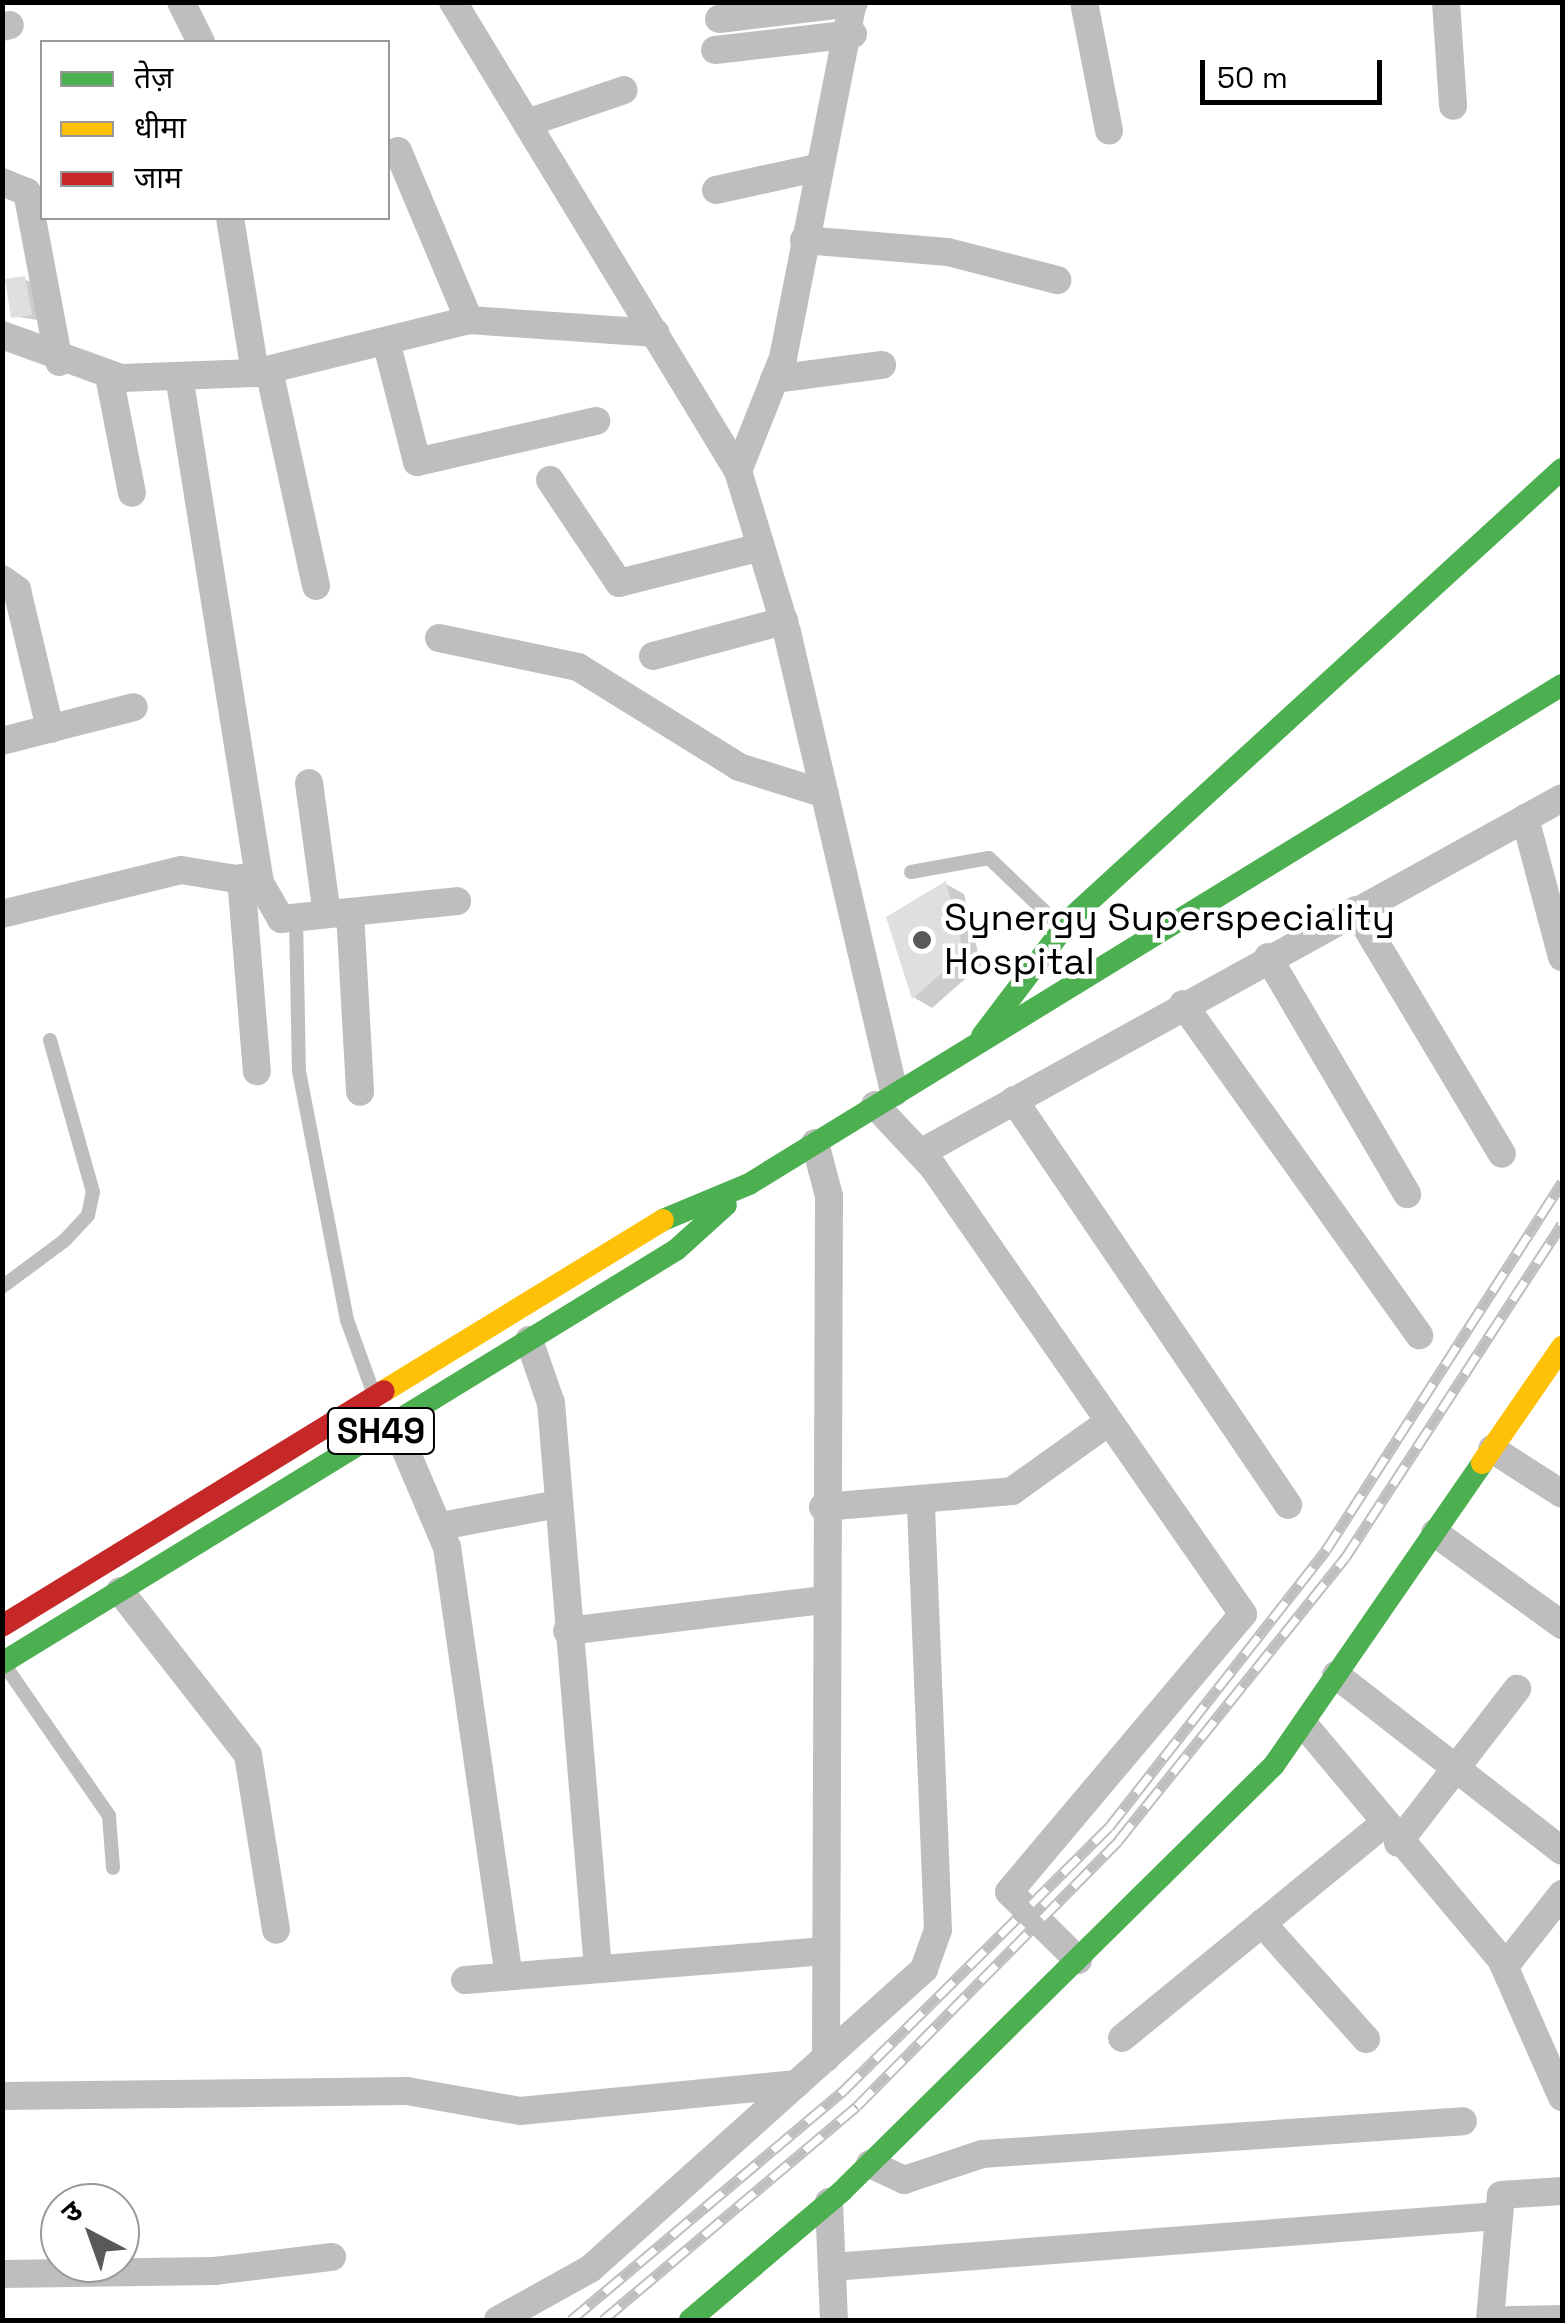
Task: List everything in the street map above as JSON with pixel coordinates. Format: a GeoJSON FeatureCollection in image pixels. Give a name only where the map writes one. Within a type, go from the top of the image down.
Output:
{"type":"FeatureCollection","features":[{"type":"Feature","properties":{"kind":"main road"},"geometry":{"type":"LineString","coordinates":[[982,1036],[1062,928],[1562,469]]}},
{"type":"Feature","properties":{"kind":"main road","name":"SH49"},"geometry":{"type":"LineString","coordinates":[[2,1626],[664,1220],[748,1184],[982,1036],[1562,685]]}},
{"type":"Feature","properties":{"kind":"main road","name":"SH49"},"geometry":{"type":"LineString","coordinates":[[3,1663],[676,1250],[748,1184]]}},
{"type":"Feature","properties":{"kind":"main road"},"geometry":{"type":"LineString","coordinates":[[690,2320],[870,2164],[1078,1960],[1306,1727],[1336,1675],[1562,1347]]}},
{"type":"Feature","properties":{"kind":"street"},"geometry":{"type":"LineString","coordinates":[[181,2],[200,40]]}},
{"type":"Feature","properties":{"kind":"street"},"geometry":{"type":"LineString","coordinates":[[453,2],[738,471],[784,621],[825,794],[885,1099],[1106,1424],[1243,1614],[1009,1892],[1078,1960]]}},
{"type":"Feature","properties":{"kind":"street"},"geometry":{"type":"LineString","coordinates":[[1084,2],[1109,131]]}},
{"type":"Feature","properties":{"kind":"street"},"geometry":{"type":"LineString","coordinates":[[1446,2],[1452,106]]}},
{"type":"Feature","properties":{"kind":"street"},"geometry":{"type":"LineString","coordinates":[[719,19],[854,3],[853,34],[816,168],[774,379],[738,471]]}},
{"type":"Feature","properties":{"kind":"street"},"geometry":{"type":"LineString","coordinates":[[715,50],[853,34]]}},
{"type":"Feature","properties":{"kind":"street"},"geometry":{"type":"LineString","coordinates":[[527,123],[624,90]]}},
{"type":"Feature","properties":{"kind":"street"},"geometry":{"type":"LineString","coordinates":[[398,151],[469,320]]}},
{"type":"Feature","properties":{"kind":"street"},"geometry":{"type":"LineString","coordinates":[[716,190],[816,168]]}},
{"type":"Feature","properties":{"kind":"street"},"geometry":{"type":"LineString","coordinates":[[2,182],[27,192],[59,362]]}},
{"type":"Feature","properties":{"kind":"street"},"geometry":{"type":"LineString","coordinates":[[230,220],[262,372],[316,586]]}},
{"type":"Feature","properties":{"kind":"street"},"geometry":{"type":"LineString","coordinates":[[804,240],[948,252],[1056,280]]}},
{"type":"Feature","properties":{"kind":"street"},"geometry":{"type":"LineString","coordinates":[[2,335],[59,362],[108,376],[179,376],[262,372],[469,320],[656,333]]}},
{"type":"Feature","properties":{"kind":"street"},"geometry":{"type":"LineString","coordinates":[[386,341],[422,464],[596,420]]}},
{"type":"Feature","properties":{"kind":"street"},"geometry":{"type":"LineString","coordinates":[[774,379],[882,366]]}},
{"type":"Feature","properties":{"kind":"street"},"geometry":{"type":"LineString","coordinates":[[108,376],[132,493]]}},
{"type":"Feature","properties":{"kind":"street"},"geometry":{"type":"LineString","coordinates":[[179,376],[251,881],[256,1071]]}},
{"type":"Feature","properties":{"kind":"street"},"geometry":{"type":"LineString","coordinates":[[550,480],[619,584],[761,547]]}},
{"type":"Feature","properties":{"kind":"street"},"geometry":{"type":"LineString","coordinates":[[2,579],[17,590],[50,729]]}},
{"type":"Feature","properties":{"kind":"street"},"geometry":{"type":"LineString","coordinates":[[653,656],[784,621]]}},
{"type":"Feature","properties":{"kind":"street"},"geometry":{"type":"LineString","coordinates":[[439,638],[578,667],[739,767],[825,794]]}},
{"type":"Feature","properties":{"kind":"street"},"geometry":{"type":"LineString","coordinates":[[2,741],[134,707]]}},
{"type":"Feature","properties":{"kind":"street"},"geometry":{"type":"LineString","coordinates":[[309,783],[338,913],[360,1092]]}},
{"type":"Feature","properties":{"kind":"street"},"geometry":{"type":"LineString","coordinates":[[922,1152],[1183,1004],[1562,798]]}},
{"type":"Feature","properties":{"kind":"street"},"geometry":{"type":"LineString","coordinates":[[1524,818],[1562,957]]}},
{"type":"Feature","properties":{"kind":"street"},"geometry":{"type":"LineString","coordinates":[[2,914],[182,870],[206,881],[251,881]]}},
{"type":"Feature","properties":{"kind":"street"},"geometry":{"type":"LineString","coordinates":[[251,881],[273,916],[457,901]]}},
{"type":"Feature","properties":{"kind":"street"},"geometry":{"type":"LineString","coordinates":[[1356,910],[1502,1154]]}},
{"type":"Feature","properties":{"kind":"street"},"geometry":{"type":"LineString","coordinates":[[1268,958],[1406,1194]]}},
{"type":"Feature","properties":{"kind":"street"},"geometry":{"type":"LineString","coordinates":[[1183,1004],[1419,1335]]}},
{"type":"Feature","properties":{"kind":"street"},"geometry":{"type":"LineString","coordinates":[[1014,1100],[1288,1505]]}},
{"type":"Feature","properties":{"kind":"street"},"geometry":{"type":"LineString","coordinates":[[815,1143],[829,1196],[824,1507],[826,2058]]}},
{"type":"Feature","properties":{"kind":"street"},"geometry":{"type":"LineString","coordinates":[[529,1340],[548,1384],[598,1969]]}},
{"type":"Feature","properties":{"kind":"street"},"geometry":{"type":"LineString","coordinates":[[394,1423],[441,1526],[510,1976]]}},
{"type":"Feature","properties":{"kind":"street"},"geometry":{"type":"LineString","coordinates":[[824,1507],[1012,1492],[1106,1424]]}},
{"type":"Feature","properties":{"kind":"street"},"geometry":{"type":"LineString","coordinates":[[1492,1450],[1562,1494]]}},
{"type":"Feature","properties":{"kind":"street"},"geometry":{"type":"LineString","coordinates":[[498,2320],[590,2269],[924,1970],[938,1930],[921,1501]]}},
{"type":"Feature","properties":{"kind":"street"},"geometry":{"type":"LineString","coordinates":[[441,1526],[558,1504]]}},
{"type":"Feature","properties":{"kind":"street"},"geometry":{"type":"LineString","coordinates":[[1435,1532],[1562,1625]]}},
{"type":"Feature","properties":{"kind":"street"},"geometry":{"type":"LineString","coordinates":[[120,1591],[248,1755],[276,1930]]}},
{"type":"Feature","properties":{"kind":"street"},"geometry":{"type":"LineString","coordinates":[[568,1631],[824,1600]]}},
{"type":"Feature","properties":{"kind":"street"},"geometry":{"type":"LineString","coordinates":[[1336,1675],[1562,1851]]}},
{"type":"Feature","properties":{"kind":"street"},"geometry":{"type":"LineString","coordinates":[[1122,2038],[1262,1923],[1391,1833],[1456,1768],[1516,1689]]}},
{"type":"Feature","properties":{"kind":"street"},"geometry":{"type":"LineString","coordinates":[[1306,1727],[1505,1966],[1552,2043],[1562,2096]]}},
{"type":"Feature","properties":{"kind":"street"},"geometry":{"type":"LineString","coordinates":[[1505,1966],[1562,1894]]}},
{"type":"Feature","properties":{"kind":"street"},"geometry":{"type":"LineString","coordinates":[[1262,1923],[1366,2039]]}},
{"type":"Feature","properties":{"kind":"street"},"geometry":{"type":"LineString","coordinates":[[465,1980],[825,1951]]}},
{"type":"Feature","properties":{"kind":"street"},"geometry":{"type":"LineString","coordinates":[[2,2096],[407,2091],[520,2111],[797,2084]]}},
{"type":"Feature","properties":{"kind":"street"},"geometry":{"type":"LineString","coordinates":[[870,2164],[904,2180],[982,2154],[1463,2121]]}},
{"type":"Feature","properties":{"kind":"street"},"geometry":{"type":"LineString","coordinates":[[1490,2320],[1497,2216],[1507,2190],[1562,2191]]}},
{"type":"Feature","properties":{"kind":"street"},"geometry":{"type":"LineString","coordinates":[[829,2202],[834,2320]]}},
{"type":"Feature","properties":{"kind":"street"},"geometry":{"type":"LineString","coordinates":[[832,2266],[1497,2216]]}},
{"type":"Feature","properties":{"kind":"street"},"geometry":{"type":"LineString","coordinates":[[2,2274],[214,2271],[332,2257]]}},
{"type":"Feature","properties":{"kind":"street"},"geometry":{"type":"LineString","coordinates":[[1510,2320],[1562,2319]]}},
{"type":"Feature","properties":{"kind":"lane"},"geometry":{"type":"LineString","coordinates":[[911,872],[988,858],[1062,928]]}},
{"type":"Feature","properties":{"kind":"lane"},"geometry":{"type":"LineString","coordinates":[[296,917],[299,1071],[346,1320],[374,1397]]}},
{"type":"Feature","properties":{"kind":"lane"},"geometry":{"type":"LineString","coordinates":[[2,1287],[65,1240],[88,1215],[93,1192],[50,1040]]}},
{"type":"Feature","properties":{"kind":"lane"},"geometry":{"type":"LineString","coordinates":[[3,1663],[109,1816],[112,1868]]}},
{"type":"Feature","properties":{"kind":"building"},"geometry":{"type":"Polygon","coordinates":[[[25,276],[32,315],[11,318],[5,279],[25,276]]]}},
{"type":"Feature","properties":{"kind":"building"},"geometry":{"type":"Polygon","coordinates":[[[946,881],[964,954],[912,999],[886,917],[946,881]]]}},
{"type":"Feature","properties":{"kind":"railway"},"geometry":{"type":"LineString","coordinates":[[571,2320],[844,2090],[1109,1827],[1326,1550],[1562,1182]]}},
{"type":"Feature","properties":{"kind":"railway"},"geometry":{"type":"LineString","coordinates":[[603,2320],[857,2106],[1118,1841],[1345,1558],[1562,1224]]}},
{"type":"Feature","properties":{"kind":"traffic: fast"},"geometry":{"type":"LineString","coordinates":[[982,1036],[1072,917],[1562,469]]}},
{"type":"Feature","properties":{"kind":"traffic: fast"},"geometry":{"type":"LineString","coordinates":[[663,1220],[749,1184],[1562,685]]}},
{"type":"Feature","properties":{"kind":"traffic: fast"},"geometry":{"type":"LineString","coordinates":[[2,1663],[676,1250],[726,1205]]}},
{"type":"Feature","properties":{"kind":"traffic: fast"},"geometry":{"type":"LineString","coordinates":[[690,2320],[842,2191],[1274,1765],[1482,1463]]}},
{"type":"Feature","properties":{"kind":"traffic: slow"},"geometry":{"type":"LineString","coordinates":[[384,1391],[663,1220]]}},
{"type":"Feature","properties":{"kind":"traffic: slow"},"geometry":{"type":"LineString","coordinates":[[1482,1463],[1562,1347]]}},
{"type":"Feature","properties":{"kind":"traffic: jam"},"geometry":{"type":"LineString","coordinates":[[2,1626],[384,1391]]}},
{"type":"Feature","properties":{"kind":"place","name":"Synergy Superspeciality Hospital"},"geometry":{"type":"Point","coordinates":[922,940]}}]}
